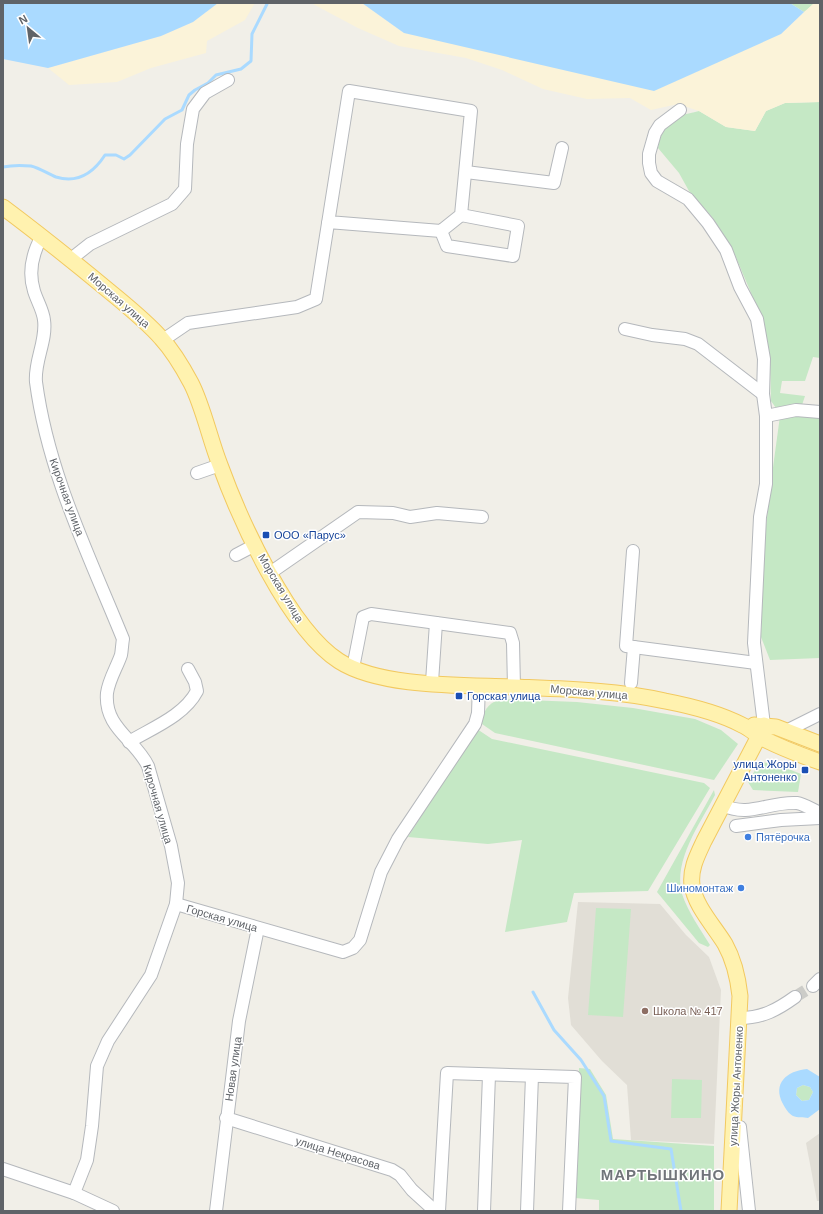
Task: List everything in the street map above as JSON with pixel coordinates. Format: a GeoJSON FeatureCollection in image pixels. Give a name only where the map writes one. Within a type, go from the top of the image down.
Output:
{"type":"FeatureCollection","features":[{"type":"Feature","properties":{"kind":"main road","name":"Морская улица"},"geometry":{"type":"LineString","coordinates":[[3,207],[71,260],[144,321],[163,340],[192,386],[220,466],[239,514],[270,573],[299,622],[338,660],[353,668],[378,676],[432,682],[618,694],[664,701],[720,716],[761,731],[820,762]]}},
{"type":"Feature","properties":{"kind":"main road","name":"Морская улица"},"geometry":{"type":"LineString","coordinates":[[761,731],[786,731],[820,744]]}},
{"type":"Feature","properties":{"kind":"main road","name":"улица Жоры Антоненко"},"geometry":{"type":"LineString","coordinates":[[729,1211],[738,1175],[740,1018],[738,977],[731,958],[699,904],[692,886],[693,868],[722,805],[761,731]]}},
{"type":"Feature","properties":{"kind":"street"},"geometry":{"type":"LineString","coordinates":[[71,260],[90,244],[172,204],[185,189],[186,144],[193,109],[205,92],[228,80]]}},
{"type":"Feature","properties":{"kind":"street"},"geometry":{"type":"LineString","coordinates":[[163,340],[188,323],[297,307],[316,300],[328,222],[349,91],[470,111],[466,172],[461,215],[441,231],[328,222]]}},
{"type":"Feature","properties":{"kind":"street"},"geometry":{"type":"LineString","coordinates":[[680,110],[664,122],[655,133],[649,154],[651,173],[657,181],[688,200],[708,223],[726,250],[740,287],[757,318],[764,359],[766,484],[760,517],[754,643],[761,731]]}},
{"type":"Feature","properties":{"kind":"street"},"geometry":{"type":"LineString","coordinates":[[466,172],[554,183],[562,148]]}},
{"type":"Feature","properties":{"kind":"street"},"geometry":{"type":"LineString","coordinates":[[441,231],[447,246],[513,256],[518,226],[461,215]]}},
{"type":"Feature","properties":{"kind":"street","name":"Кирочная улица"},"geometry":{"type":"LineString","coordinates":[[42,236],[34,251],[31,274],[34,291],[44,318],[45,334],[39,356],[36,380],[44,426],[57,478],[122,639],[121,654],[107,692],[108,709],[115,724],[129,742],[144,757],[148,766],[172,853],[178,883],[176,904],[151,975],[108,1042],[97,1066],[92,1126],[87,1160],[74,1193]]}},
{"type":"Feature","properties":{"kind":"street"},"geometry":{"type":"LineString","coordinates":[[625,329],[652,335],[684,339],[698,344],[764,394]]}},
{"type":"Feature","properties":{"kind":"street"},"geometry":{"type":"LineString","coordinates":[[766,416],[796,410],[820,412]]}},
{"type":"Feature","properties":{"kind":"street"},"geometry":{"type":"LineString","coordinates":[[197,473],[220,466]]}},
{"type":"Feature","properties":{"kind":"street"},"geometry":{"type":"LineString","coordinates":[[270,573],[358,512],[393,513],[410,517],[437,513],[482,517]]}},
{"type":"Feature","properties":{"kind":"street"},"geometry":{"type":"LineString","coordinates":[[236,555],[255,545]]}},
{"type":"Feature","properties":{"kind":"street"},"geometry":{"type":"LineString","coordinates":[[633,551],[626,646],[756,663]]}},
{"type":"Feature","properties":{"kind":"street"},"geometry":{"type":"LineString","coordinates":[[353,668],[363,617],[367,614],[510,633],[514,643],[514,687]]}},
{"type":"Feature","properties":{"kind":"street"},"geometry":{"type":"LineString","coordinates":[[432,682],[436,623]]}},
{"type":"Feature","properties":{"kind":"street"},"geometry":{"type":"LineString","coordinates":[[631,683],[634,647]]}},
{"type":"Feature","properties":{"kind":"street"},"geometry":{"type":"LineString","coordinates":[[129,742],[183,710],[193,699],[197,691],[195,682],[188,669]]}},
{"type":"Feature","properties":{"kind":"street","name":"Горская улица"},"geometry":{"type":"LineString","coordinates":[[176,904],[343,952],[352,948],[360,940],[381,872],[398,839],[475,724],[478,713],[479,685]]}},
{"type":"Feature","properties":{"kind":"street"},"geometry":{"type":"LineString","coordinates":[[786,731],[820,714]]}},
{"type":"Feature","properties":{"kind":"street"},"geometry":{"type":"LineString","coordinates":[[722,805],[729,808],[753,811],[774,804],[799,803],[820,813]]}},
{"type":"Feature","properties":{"kind":"street"},"geometry":{"type":"LineString","coordinates":[[753,811],[755,824]]}},
{"type":"Feature","properties":{"kind":"street"},"geometry":{"type":"LineString","coordinates":[[736,826],[781,820],[820,818]]}},
{"type":"Feature","properties":{"kind":"street","name":"Новая улица"},"geometry":{"type":"LineString","coordinates":[[216,1211],[226,1118],[240,1021],[258,928]]}},
{"type":"Feature","properties":{"kind":"street"},"geometry":{"type":"LineString","coordinates":[[740,1018],[752,1018],[767,1015],[795,997]]}},
{"type":"Feature","properties":{"kind":"street"},"geometry":{"type":"LineString","coordinates":[[439,1211],[447,1073],[575,1077],[570,1211]]}},
{"type":"Feature","properties":{"kind":"street"},"geometry":{"type":"LineString","coordinates":[[484,1211],[489,1075]]}},
{"type":"Feature","properties":{"kind":"street"},"geometry":{"type":"LineString","coordinates":[[527,1211],[532,1076]]}},
{"type":"Feature","properties":{"kind":"street","name":"улица Некрасова"},"geometry":{"type":"LineString","coordinates":[[226,1118],[392,1170],[400,1175],[412,1190],[434,1211]]}},
{"type":"Feature","properties":{"kind":"street"},"geometry":{"type":"LineString","coordinates":[[740,1127],[738,1175],[750,1211]]}},
{"type":"Feature","properties":{"kind":"street"},"geometry":{"type":"LineString","coordinates":[[3,1170],[74,1193],[113,1211]]}},
{"type":"Feature","properties":{"kind":"shaded area","name":"Школа № 417"},"geometry":{"type":"Polygon","coordinates":[[[578,902],[660,904],[686,935],[709,957],[721,990],[714,1144],[631,1140],[627,1085],[602,1061],[571,1025],[568,998],[578,902]]]}},
{"type":"Feature","properties":{"kind":"shaded area"},"geometry":{"type":"Polygon","coordinates":[[[820,1133],[820,1201],[817,1201],[806,1143],[820,1133]]]}},
{"type":"Feature","properties":{"kind":"green space"},"geometry":{"type":"Polygon","coordinates":[[[790,3],[815,3],[804,12],[790,3]]]}},
{"type":"Feature","properties":{"kind":"green space"},"geometry":{"type":"Polygon","coordinates":[[[820,102],[820,358],[813,357],[805,381],[782,381],[780,393],[805,396],[801,408],[776,408],[771,401],[770,358],[762,319],[732,248],[712,217],[689,191],[679,173],[658,148],[662,130],[666,124],[675,117],[682,115],[699,111],[726,127],[755,131],[766,111],[785,103],[820,102]]]}},
{"type":"Feature","properties":{"kind":"green space"},"geometry":{"type":"Polygon","coordinates":[[[820,415],[820,658],[770,660],[761,637],[764,544],[780,416],[820,415]]]}},
{"type":"Feature","properties":{"kind":"green space"},"geometry":{"type":"Polygon","coordinates":[[[500,699],[577,702],[633,708],[695,719],[721,730],[738,744],[714,780],[495,733],[482,724],[486,708],[500,699]]]}},
{"type":"Feature","properties":{"kind":"green space"},"geometry":{"type":"Polygon","coordinates":[[[477,729],[492,739],[704,783],[710,788],[648,891],[574,893],[567,922],[505,932],[522,840],[488,844],[408,837],[477,729]]]}},
{"type":"Feature","properties":{"kind":"green space"},"geometry":{"type":"Polygon","coordinates":[[[760,762],[776,764],[801,774],[798,792],[753,790],[748,782],[760,762]]]}},
{"type":"Feature","properties":{"kind":"green space"},"geometry":{"type":"Polygon","coordinates":[[[714,790],[715,795],[696,830],[685,855],[681,868],[680,881],[682,894],[694,920],[710,945],[708,947],[699,943],[657,892],[714,790]]]}},
{"type":"Feature","properties":{"kind":"green space"},"geometry":{"type":"Polygon","coordinates":[[[596,908],[631,909],[623,1017],[588,1015],[596,908]]]}},
{"type":"Feature","properties":{"kind":"green space"},"geometry":{"type":"Polygon","coordinates":[[[579,1068],[590,1069],[606,1095],[613,1139],[714,1146],[714,1211],[599,1211],[599,1200],[575,1198],[579,1068]]]}},
{"type":"Feature","properties":{"kind":"green space"},"geometry":{"type":"Polygon","coordinates":[[[672,1079],[702,1080],[701,1118],[671,1118],[672,1079]]]}},
{"type":"Feature","properties":{"kind":"green space"},"geometry":{"type":"Polygon","coordinates":[[[803,1085],[810,1087],[813,1092],[809,1100],[802,1101],[796,1095],[797,1088],[803,1085]]]}},
{"type":"Feature","properties":{"kind":"sand"},"geometry":{"type":"Polygon","coordinates":[[[218,3],[255,3],[245,20],[207,41],[206,53],[151,68],[117,82],[69,85],[48,68],[161,36],[193,22],[218,3]]]}},
{"type":"Feature","properties":{"kind":"sand"},"geometry":{"type":"Polygon","coordinates":[[[311,3],[362,3],[404,33],[781,34],[814,3],[817,3],[820,6],[820,102],[785,103],[766,111],[755,131],[726,127],[699,111],[678,104],[651,110],[630,98],[587,99],[543,89],[502,70],[466,58],[399,46],[358,28],[311,3]]]}},
{"type":"Feature","properties":{"kind":"water"},"geometry":{"type":"Polygon","coordinates":[[[3,3],[218,3],[193,22],[161,36],[48,68],[3,59],[3,3]]]}},
{"type":"Feature","properties":{"kind":"water"},"geometry":{"type":"Polygon","coordinates":[[[362,3],[790,3],[804,12],[781,34],[654,91],[404,33],[362,3]]]}},
{"type":"Feature","properties":{"kind":"water"},"geometry":{"type":"Polygon","coordinates":[[[807,1069],[820,1077],[820,1109],[808,1118],[793,1116],[785,1107],[780,1097],[780,1084],[783,1079],[793,1072],[807,1069]],[[803,1085],[797,1088],[796,1095],[802,1101],[809,1100],[813,1092],[810,1087],[803,1085]]]}},
{"type":"Feature","properties":{"kind":"waterway"},"geometry":{"type":"LineString","coordinates":[[3,167],[17,165],[31,166],[56,177],[72,179],[79,178],[91,171],[105,155],[116,155],[124,159],[130,155],[165,119],[182,110],[189,95],[195,90],[208,83],[216,75],[241,69],[251,61],[252,34],[267,4],[266,3]]}},
{"type":"Feature","properties":{"kind":"waterway"},"geometry":{"type":"LineString","coordinates":[[533,992],[554,1030],[581,1060],[604,1096],[611,1141],[671,1149],[681,1211]]}},
{"type":"Feature","properties":{"kind":"tunnel"},"geometry":{"type":"LineString","coordinates":[[795,997],[813,986]]}},
{"type":"Feature","properties":{"kind":"place","name":"ООО «Парус»"},"geometry":{"type":"Point","coordinates":[266,535]}},
{"type":"Feature","properties":{"kind":"place","name":"Горская улица"},"geometry":{"type":"Point","coordinates":[459,696]}},
{"type":"Feature","properties":{"kind":"place","name":"улица Жоры Антоненко"},"geometry":{"type":"Point","coordinates":[805,770]}},
{"type":"Feature","properties":{"kind":"place","name":"Пятёрочка"},"geometry":{"type":"Point","coordinates":[748,837]}},
{"type":"Feature","properties":{"kind":"place","name":"Шиномонтаж"},"geometry":{"type":"Point","coordinates":[741,888]}},
{"type":"Feature","properties":{"kind":"place","name":"Школа № 417"},"geometry":{"type":"Point","coordinates":[645,1011]}},
{"type":"Feature","properties":{"kind":"district","name":"МАРТЫШКИНО"},"geometry":{"type":"Point","coordinates":[663,1175]}}]}
